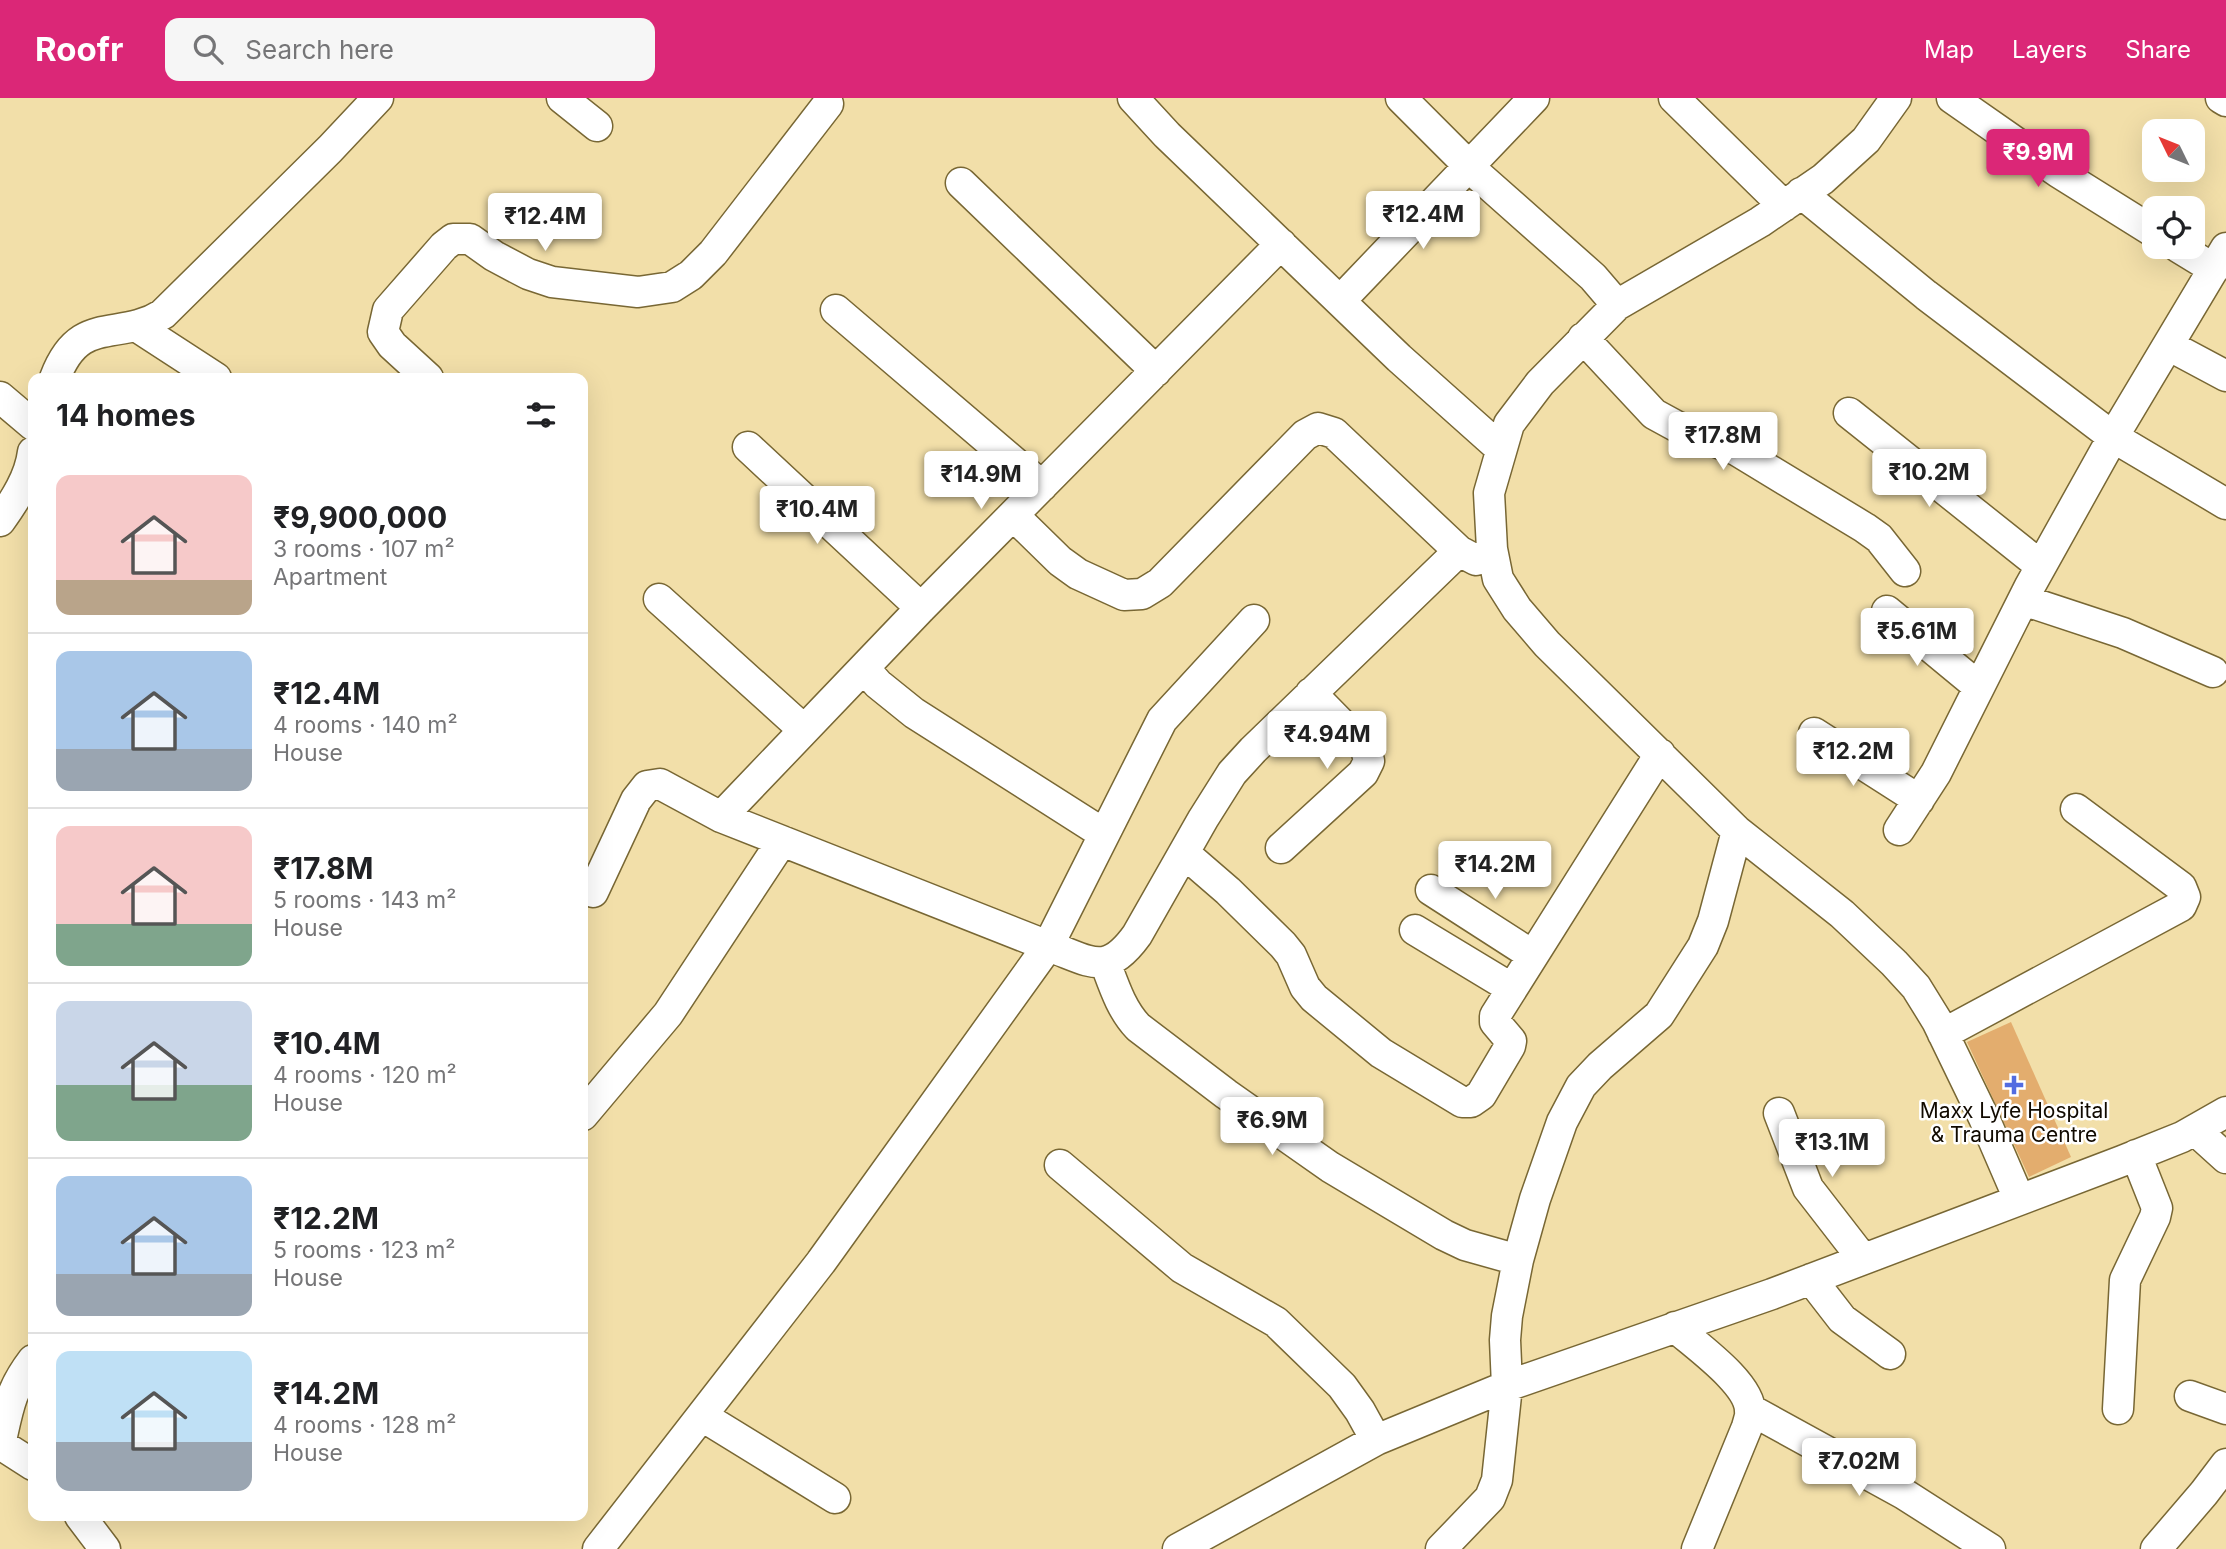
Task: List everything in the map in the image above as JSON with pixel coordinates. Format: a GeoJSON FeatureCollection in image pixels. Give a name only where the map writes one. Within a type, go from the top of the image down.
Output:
{"type":"FeatureCollection","features":[{"type":"Feature","properties":{"kind":"street"},"geometry":{"type":"LineString","coordinates":[[57,373],[61,362],[82,339],[96,331],[136,326],[151,322],[163,314],[330,149],[377,98]]}},
{"type":"Feature","properties":{"kind":"street"},"geometry":{"type":"LineString","coordinates":[[562,98],[597,126]]}},
{"type":"Feature","properties":{"kind":"street"},"geometry":{"type":"LineString","coordinates":[[1133,98],[1167,135],[1399,358],[1502,449]]}},
{"type":"Feature","properties":{"kind":"street"},"geometry":{"type":"LineString","coordinates":[[1401,98],[1469,166],[1593,277],[1617,305]]}},
{"type":"Feature","properties":{"kind":"street"},"geometry":{"type":"LineString","coordinates":[[1340,301],[1534,98]]}},
{"type":"Feature","properties":{"kind":"street"},"geometry":{"type":"LineString","coordinates":[[1674,98],[1792,200],[1926,295],[2113,437],[2226,504]]}},
{"type":"Feature","properties":{"kind":"street"},"geometry":{"type":"LineString","coordinates":[[1896,98],[1866,140],[1823,179],[1760,222],[1617,305],[1540,383],[1509,424],[1489,493],[1492,549],[1498,579],[1517,609],[1539,635],[1737,831],[1842,914],[1895,963],[1916,987],[1944,1034],[2019,1199]]}},
{"type":"Feature","properties":{"kind":"street"},"geometry":{"type":"LineString","coordinates":[[1952,98],[2058,172],[2142,224]]}},
{"type":"Feature","properties":{"kind":"street"},"geometry":{"type":"LineString","coordinates":[[2221,98],[2226,101]]}},
{"type":"Feature","properties":{"kind":"street"},"geometry":{"type":"LineString","coordinates":[[423,373],[392,345],[383,331],[388,310],[453,239],[470,239],[494,256],[528,274],[552,282],[638,292],[672,287],[691,275],[713,253],[833,100]]}},
{"type":"Feature","properties":{"kind":"street"},"geometry":{"type":"LineString","coordinates":[[961,183],[1156,371]]}},
{"type":"Feature","properties":{"kind":"street"},"geometry":{"type":"LineString","coordinates":[[721,817],[921,608],[1281,244]]}},
{"type":"Feature","properties":{"kind":"street"},"geometry":{"type":"LineString","coordinates":[[1899,830],[1936,773],[2023,600],[2113,437],[2220,259]]}},
{"type":"Feature","properties":{"kind":"street"},"geometry":{"type":"LineString","coordinates":[[836,310],[1042,486]]}},
{"type":"Feature","properties":{"kind":"street"},"geometry":{"type":"LineString","coordinates":[[136,326],[208,373]]}},
{"type":"Feature","properties":{"kind":"street"},"geometry":{"type":"LineString","coordinates":[[1583,338],[1654,414],[1676,426],[1736,450],[1865,528],[1878,538],[1905,571]]}},
{"type":"Feature","properties":{"kind":"street"},"geometry":{"type":"LineString","coordinates":[[2168,345],[2226,376]]}},
{"type":"Feature","properties":{"kind":"street"},"geometry":{"type":"LineString","coordinates":[[0,397],[28,421]]}},
{"type":"Feature","properties":{"kind":"street"},"geometry":{"type":"LineString","coordinates":[[1849,413],[2041,566]]}},
{"type":"Feature","properties":{"kind":"street"},"geometry":{"type":"LineString","coordinates":[[1013,515],[1060,561],[1078,574],[1124,596],[1142,594],[1160,583],[1305,435],[1318,428],[1334,433],[1460,551],[1496,569]]}},
{"type":"Feature","properties":{"kind":"street"},"geometry":{"type":"LineString","coordinates":[[748,447],[921,608]]}},
{"type":"Feature","properties":{"kind":"street"},"geometry":{"type":"LineString","coordinates":[[3,511],[28,471]]}},
{"type":"Feature","properties":{"kind":"street"},"geometry":{"type":"LineString","coordinates":[[593,892],[636,800],[647,786],[660,784],[721,817],[1048,946],[1099,964],[1115,960],[1127,949],[1232,773],[1311,693],[1460,551]]}},
{"type":"Feature","properties":{"kind":"street"},"geometry":{"type":"LineString","coordinates":[[659,599],[804,730]]}},
{"type":"Feature","properties":{"kind":"street"},"geometry":{"type":"LineString","coordinates":[[2023,600],[2123,633],[2213,672]]}},
{"type":"Feature","properties":{"kind":"street"},"geometry":{"type":"LineString","coordinates":[[1887,611],[1979,687]]}},
{"type":"Feature","properties":{"kind":"street"},"geometry":{"type":"LineString","coordinates":[[598,1549],[821,1262],[1048,946],[1162,720],[1254,620]]}},
{"type":"Feature","properties":{"kind":"street"},"geometry":{"type":"LineString","coordinates":[[864,668],[878,684],[914,713],[1104,834]]}},
{"type":"Feature","properties":{"kind":"street"},"geometry":{"type":"LineString","coordinates":[[1281,848],[1363,774],[1369,761],[1366,750],[1311,693]]}},
{"type":"Feature","properties":{"kind":"street"},"geometry":{"type":"LineString","coordinates":[[1814,733],[1919,800]]}},
{"type":"Feature","properties":{"kind":"street"},"geometry":{"type":"LineString","coordinates":[[1184,853],[1228,891],[1292,955],[1306,988],[1314,998],[1381,1053],[1462,1102],[1471,1102],[1481,1095],[1510,1046],[1511,1041],[1495,1022],[1495,1016],[1660,754]]}},
{"type":"Feature","properties":{"kind":"street"},"geometry":{"type":"LineString","coordinates":[[1944,1034],[2181,906],[2185,897],[2181,887],[2076,810]]}},
{"type":"Feature","properties":{"kind":"street"},"geometry":{"type":"LineString","coordinates":[[1441,1549],[1490,1498],[1497,1480],[1507,1386],[1507,1316],[1518,1260],[1535,1199],[1571,1102],[1581,1086],[1600,1066],[1660,1015],[1703,946],[1713,921],[1737,831]]}},
{"type":"Feature","properties":{"kind":"street"},"geometry":{"type":"LineString","coordinates":[[588,1109],[668,1014],[782,841]]}},
{"type":"Feature","properties":{"kind":"street"},"geometry":{"type":"LineString","coordinates":[[1431,890],[1532,955]]}},
{"type":"Feature","properties":{"kind":"street"},"geometry":{"type":"LineString","coordinates":[[1415,930],[1511,988]]}},
{"type":"Feature","properties":{"kind":"street"},"geometry":{"type":"LineString","coordinates":[[1105,962],[1121,1004],[1138,1027],[1226,1094],[1330,1167],[1444,1235],[1465,1245],[1518,1260]]}},
{"type":"Feature","properties":{"kind":"street"},"geometry":{"type":"LineString","coordinates":[[1178,1549],[1376,1440],[1507,1386],[1811,1279],[2136,1156],[2195,1130],[2226,1112]]}},
{"type":"Feature","properties":{"kind":"street"},"geometry":{"type":"LineString","coordinates":[[1779,1113],[1808,1188],[1863,1259]]}},
{"type":"Feature","properties":{"kind":"street"},"geometry":{"type":"LineString","coordinates":[[2195,1130],[2226,1158]]}},
{"type":"Feature","properties":{"kind":"street"},"geometry":{"type":"LineString","coordinates":[[2118,1409],[2125,1280],[2157,1208],[2136,1156]]}},
{"type":"Feature","properties":{"kind":"street"},"geometry":{"type":"LineString","coordinates":[[1060,1165],[1182,1268],[1276,1322],[1342,1386],[1376,1440]]}},
{"type":"Feature","properties":{"kind":"street"},"geometry":{"type":"LineString","coordinates":[[1811,1279],[1842,1319],[1890,1354]]}},
{"type":"Feature","properties":{"kind":"street"},"geometry":{"type":"LineString","coordinates":[[1675,1327],[1735,1380],[1745,1393],[1751,1410],[1747,1427],[1697,1549]]}},
{"type":"Feature","properties":{"kind":"street"},"geometry":{"type":"LineString","coordinates":[[28,1367],[10,1397],[0,1445],[28,1462]]}},
{"type":"Feature","properties":{"kind":"street"},"geometry":{"type":"LineString","coordinates":[[2190,1396],[2226,1409]]}},
{"type":"Feature","properties":{"kind":"street"},"geometry":{"type":"LineString","coordinates":[[1751,1410],[1904,1494],[1949,1538],[1990,1549]]}},
{"type":"Feature","properties":{"kind":"street"},"geometry":{"type":"LineString","coordinates":[[702,1416],[835,1498]]}},
{"type":"Feature","properties":{"kind":"street"},"geometry":{"type":"LineString","coordinates":[[2156,1549],[2226,1464]]}},
{"type":"Feature","properties":{"kind":"street"},"geometry":{"type":"LineString","coordinates":[[84,1521],[105,1549]]}},
{"type":"Feature","properties":{"kind":"building"},"geometry":{"type":"Polygon","coordinates":[[[2011,1022],[2071,1157],[2029,1177],[1967,1042],[2011,1022]]]}},
{"type":"Feature","properties":{"kind":"place","name":"Maxx Lyfe Hospital & Trauma Centre"},"geometry":{"type":"Point","coordinates":[2014,1085]}}]}
